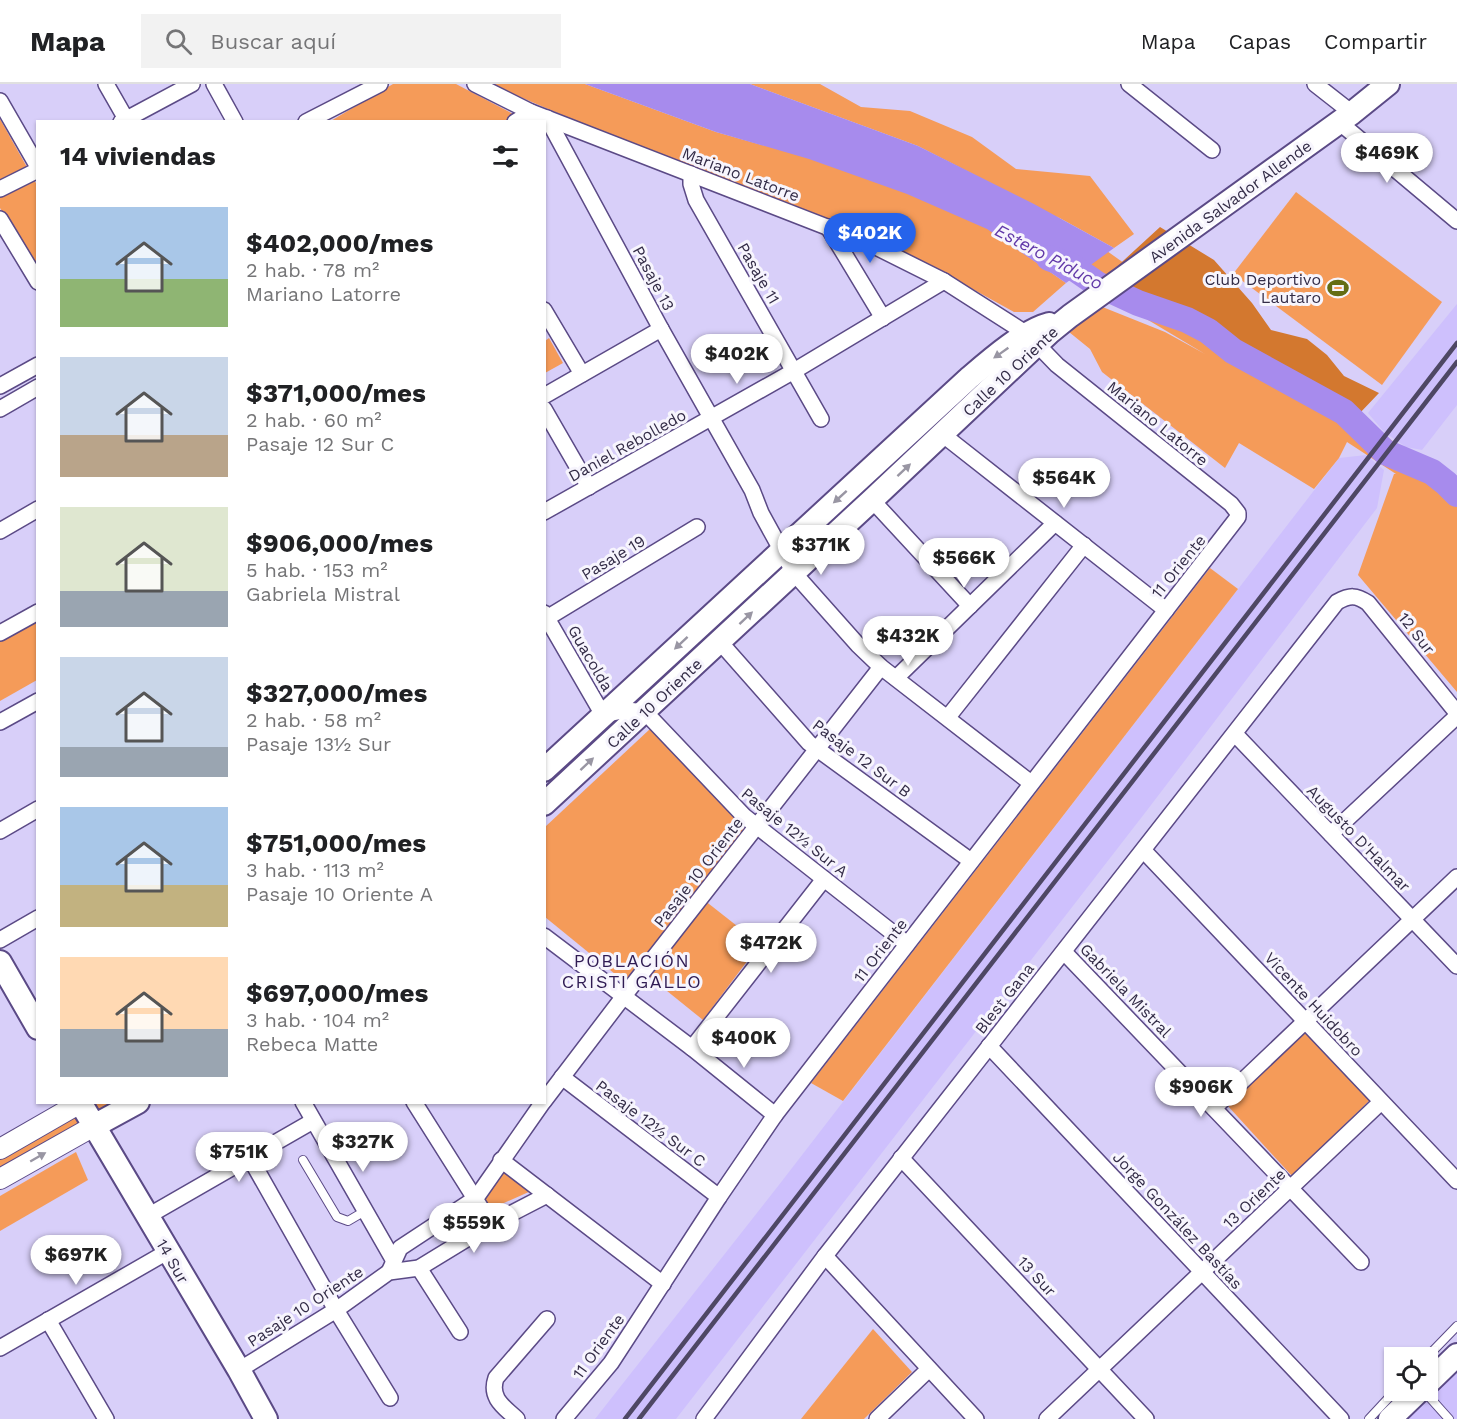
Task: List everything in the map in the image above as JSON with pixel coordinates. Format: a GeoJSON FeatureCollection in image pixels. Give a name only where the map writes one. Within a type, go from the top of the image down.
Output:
{"type":"FeatureCollection","features":[{"type":"Feature","properties":{"kind":"main road","name":"Avenida Salvador Allende"},"geometry":{"type":"LineString","coordinates":[[1070,316],[1345,118],[1388,84]]}},
{"type":"Feature","properties":{"kind":"main road","name":"Calle 10 Oriente"},"geometry":{"type":"LineString","coordinates":[[546,802],[942,434],[1046,324],[1070,316]]}},
{"type":"Feature","properties":{"kind":"main road","name":"Calle 10 Oriente"},"geometry":{"type":"LineString","coordinates":[[546,768],[968,379],[998,354],[1032,340]]}},
{"type":"Feature","properties":{"kind":"main road"},"geometry":{"type":"LineString","coordinates":[[0,962],[36,1025]]}},
{"type":"Feature","properties":{"kind":"main road","name":"14 Sur"},"geometry":{"type":"LineString","coordinates":[[81,1104],[266,1419]]}},
{"type":"Feature","properties":{"kind":"main road"},"geometry":{"type":"LineString","coordinates":[[94,1126],[134,1104]]}},
{"type":"Feature","properties":{"kind":"main road"},"geometry":{"type":"LineString","coordinates":[[1438,1373],[1457,1354]]}},
{"type":"Feature","properties":{"kind":"street"},"geometry":{"type":"LineString","coordinates":[[106,84],[124,120],[192,84]]}},
{"type":"Feature","properties":{"kind":"street"},"geometry":{"type":"LineString","coordinates":[[214,84],[234,120]]}},
{"type":"Feature","properties":{"kind":"street"},"geometry":{"type":"LineString","coordinates":[[310,120],[380,84]]}},
{"type":"Feature","properties":{"kind":"street","name":"Mariano Latorre"},"geometry":{"type":"LineString","coordinates":[[474,84],[531,112],[828,227],[898,257],[944,281],[1032,340],[1057,365],[1231,504],[1238,513]]}},
{"type":"Feature","properties":{"kind":"street"},"geometry":{"type":"LineString","coordinates":[[1129,84],[1212,150]]}},
{"type":"Feature","properties":{"kind":"street"},"geometry":{"type":"LineString","coordinates":[[1315,84],[1345,118],[1457,221]]}},
{"type":"Feature","properties":{"kind":"street"},"geometry":{"type":"LineString","coordinates":[[0,101],[36,164]]}},
{"type":"Feature","properties":{"kind":"street"},"geometry":{"type":"LineString","coordinates":[[518,120],[531,112]]}},
{"type":"Feature","properties":{"kind":"street","name":"Pasaje 13"},"geometry":{"type":"LineString","coordinates":[[547,118],[662,329],[713,417],[794,573],[858,645],[881,667],[1031,783]]}},
{"type":"Feature","properties":{"kind":"street"},"geometry":{"type":"LineString","coordinates":[[0,189],[36,169]]}},
{"type":"Feature","properties":{"kind":"street","name":"Pasaje 11"},"geometry":{"type":"LineString","coordinates":[[691,174],[691,184],[696,200],[821,419]]}},
{"type":"Feature","properties":{"kind":"street"},"geometry":{"type":"LineString","coordinates":[[0,219],[36,279]]}},
{"type":"Feature","properties":{"kind":"street"},"geometry":{"type":"LineString","coordinates":[[828,227],[883,318]]}},
{"type":"Feature","properties":{"kind":"street","name":"Daniel Rebolledo"},"geometry":{"type":"LineString","coordinates":[[546,511],[795,371],[944,281]]}},
{"type":"Feature","properties":{"kind":"street"},"geometry":{"type":"LineString","coordinates":[[546,317],[551,335],[582,374]]}},
{"type":"Feature","properties":{"kind":"street"},"geometry":{"type":"LineString","coordinates":[[546,395],[662,329]]}},
{"type":"Feature","properties":{"kind":"street"},"geometry":{"type":"LineString","coordinates":[[0,386],[32,368],[36,385]]}},
{"type":"Feature","properties":{"kind":"street"},"geometry":{"type":"LineString","coordinates":[[0,409],[36,390]]}},
{"type":"Feature","properties":{"kind":"street"},"geometry":{"type":"LineString","coordinates":[[546,412],[589,487]]}},
{"type":"Feature","properties":{"kind":"street"},"geometry":{"type":"LineString","coordinates":[[942,434],[1166,610]]}},
{"type":"Feature","properties":{"kind":"street"},"geometry":{"type":"LineString","coordinates":[[872,500],[970,606]]}},
{"type":"Feature","properties":{"kind":"street"},"geometry":{"type":"LineString","coordinates":[[0,531],[36,510]]}},
{"type":"Feature","properties":{"kind":"street","name":"11 Oriente"},"geometry":{"type":"LineString","coordinates":[[564,1419],[611,1362],[718,1197],[775,1115],[1031,783],[1237,522],[1238,513]]}},
{"type":"Feature","properties":{"kind":"street"},"geometry":{"type":"LineString","coordinates":[[896,678],[1055,523]]}},
{"type":"Feature","properties":{"kind":"street","name":"Pasaje 19"},"geometry":{"type":"LineString","coordinates":[[546,615],[697,527]]}},
{"type":"Feature","properties":{"kind":"street"},"geometry":{"type":"LineString","coordinates":[[948,717],[1084,545]]}},
{"type":"Feature","properties":{"kind":"street","name":"12 Sur"},"geometry":{"type":"LineString","coordinates":[[1337,602],[1353,596],[1368,603],[1457,714]]}},
{"type":"Feature","properties":{"kind":"street","name":"Blest Gana"},"geometry":{"type":"LineString","coordinates":[[704,1419],[825,1256],[1236,734],[1337,602]]}},
{"type":"Feature","properties":{"kind":"street"},"geometry":{"type":"LineString","coordinates":[[0,633],[36,613]]}},
{"type":"Feature","properties":{"kind":"street","name":"Guacolda"},"geometry":{"type":"LineString","coordinates":[[546,615],[603,715],[627,710],[645,712]]}},
{"type":"Feature","properties":{"kind":"street","name":"Pasaje 12 Sur B"},"geometry":{"type":"LineString","coordinates":[[720,642],[801,735],[818,750],[971,861]]}},
{"type":"Feature","properties":{"kind":"street","name":"Pasaje 10 Oriente"},"geometry":{"type":"LineString","coordinates":[[546,1099],[881,667]]}},
{"type":"Feature","properties":{"kind":"street"},"geometry":{"type":"LineString","coordinates":[[2,718],[36,702]]}},
{"type":"Feature","properties":{"kind":"street","name":"Pasaje 12½ Sur A"},"geometry":{"type":"LineString","coordinates":[[645,712],[733,806],[757,828],[908,944]]}},
{"type":"Feature","properties":{"kind":"street"},"geometry":{"type":"LineString","coordinates":[[1331,834],[1457,714]]}},
{"type":"Feature","properties":{"kind":"street","name":"Augusto D'Halmar"},"geometry":{"type":"LineString","coordinates":[[1236,734],[1457,966]]}},
{"type":"Feature","properties":{"kind":"street"},"geometry":{"type":"LineString","coordinates":[[0,831],[36,810]]}},
{"type":"Feature","properties":{"kind":"street","name":"Vicente Huidobro"},"geometry":{"type":"LineString","coordinates":[[1144,850],[1457,1181]]}},
{"type":"Feature","properties":{"kind":"street"},"geometry":{"type":"LineString","coordinates":[[1214,1108],[1457,877]]}},
{"type":"Feature","properties":{"kind":"street"},"geometry":{"type":"LineString","coordinates":[[692,1048],[824,879]]}},
{"type":"Feature","properties":{"kind":"street"},"geometry":{"type":"LineString","coordinates":[[0,940],[36,919]]}},
{"type":"Feature","properties":{"kind":"street"},"geometry":{"type":"LineString","coordinates":[[546,938],[692,1048],[775,1115]]}},
{"type":"Feature","properties":{"kind":"street","name":"Gabriela Mistral"},"geometry":{"type":"LineString","coordinates":[[1064,952],[1361,1262]]}},
{"type":"Feature","properties":{"kind":"street","name":"Jorge González Bastías"},"geometry":{"type":"LineString","coordinates":[[989,1046],[1341,1419]]}},
{"type":"Feature","properties":{"kind":"street","name":"Pasaje 12½ Sur C"},"geometry":{"type":"LineString","coordinates":[[562,1077],[718,1197]]}},
{"type":"Feature","properties":{"kind":"street","name":"13 Oriente"},"geometry":{"type":"LineString","coordinates":[[1047,1419],[1382,1101]]}},
{"type":"Feature","properties":{"kind":"street"},"geometry":{"type":"LineString","coordinates":[[0,1149],[78,1104]]}},
{"type":"Feature","properties":{"kind":"street"},"geometry":{"type":"LineString","coordinates":[[304,1104],[365,1211],[392,1266]]}},
{"type":"Feature","properties":{"kind":"street"},"geometry":{"type":"LineString","coordinates":[[415,1104],[491,1224]]}},
{"type":"Feature","properties":{"kind":"street","name":"Pasaje 10 Oriente"},"geometry":{"type":"LineString","coordinates":[[239,1370],[336,1310],[392,1266],[400,1248],[476,1198],[543,1104]]}},
{"type":"Feature","properties":{"kind":"street"},"geometry":{"type":"LineString","coordinates":[[148,1216],[313,1121]]}},
{"type":"Feature","properties":{"kind":"street"},"geometry":{"type":"LineString","coordinates":[[0,1179],[94,1126]]}},
{"type":"Feature","properties":{"kind":"street"},"geometry":{"type":"LineString","coordinates":[[250,1158],[336,1310],[390,1398]]}},
{"type":"Feature","properties":{"kind":"street","name":"13 Sur"},"geometry":{"type":"LineString","coordinates":[[901,1158],[1146,1419]]}},
{"type":"Feature","properties":{"kind":"street"},"geometry":{"type":"LineString","coordinates":[[501,1160],[663,1284]]}},
{"type":"Feature","properties":{"kind":"street","name":"Pasaje 10 Oriente"},"geometry":{"type":"LineString","coordinates":[[392,1266],[419,1268],[491,1224],[548,1196]]}},
{"type":"Feature","properties":{"kind":"street"},"geometry":{"type":"LineString","coordinates":[[0,1348],[167,1252]]}},
{"type":"Feature","properties":{"kind":"street"},"geometry":{"type":"LineString","coordinates":[[825,1256],[976,1419]]}},
{"type":"Feature","properties":{"kind":"street"},"geometry":{"type":"LineString","coordinates":[[419,1268],[460,1332]]}},
{"type":"Feature","properties":{"kind":"street"},"geometry":{"type":"LineString","coordinates":[[517,1419],[499,1403],[494,1392],[496,1378],[547,1319]]}},
{"type":"Feature","properties":{"kind":"street"},"geometry":{"type":"LineString","coordinates":[[48,1320],[103,1418]]}},
{"type":"Feature","properties":{"kind":"street"},"geometry":{"type":"LineString","coordinates":[[877,1419],[929,1368]]}},
{"type":"Feature","properties":{"kind":"lane"},"geometry":{"type":"LineString","coordinates":[[303,1160],[337,1217],[348,1221],[365,1211]]}},
{"type":"Feature","properties":{"kind":"lane"},"geometry":{"type":"LineString","coordinates":[[1437,1347],[1457,1326]]}},
{"type":"Feature","properties":{"kind":"lane"},"geometry":{"type":"LineString","coordinates":[[1432,1401],[1449,1419]]}},
{"type":"Feature","properties":{"kind":"lane"},"geometry":{"type":"LineString","coordinates":[[1369,1419],[1396,1410]]}},
{"type":"Feature","properties":{"kind":"shaded area"},"geometry":{"type":"Polygon","coordinates":[[[393,84],[456,84],[517,116],[510,120],[332,120],[393,84]]]}},
{"type":"Feature","properties":{"kind":"shaded area"},"geometry":{"type":"Polygon","coordinates":[[[490,84],[585,84],[716,132],[762,145],[992,184],[918,146],[750,84],[820,84],[861,107],[910,111],[972,137],[1016,169],[1090,176],[1134,234],[1114,248],[1056,216],[1151,282],[1350,411],[1457,488],[1457,692],[1358,575],[1394,474],[1396,474],[1347,442],[1339,458],[1314,489],[1239,443],[1225,468],[1102,372],[1090,349],[1069,332],[1095,304],[1165,332],[1205,354],[1066,271],[1001,238],[1066,283],[1033,312],[1014,312],[940,271],[859,233],[576,121],[490,84]]]}},
{"type":"Feature","properties":{"kind":"shaded area"},"geometry":{"type":"Polygon","coordinates":[[[0,119],[36,183],[36,270],[0,208],[0,119]]]}},
{"type":"Feature","properties":{"kind":"shaded area","name":"Club Deportivo Lautaro"},"geometry":{"type":"Polygon","coordinates":[[[1296,192],[1442,302],[1382,385],[1233,274],[1296,192]]]}},
{"type":"Feature","properties":{"kind":"shaded area"},"geometry":{"type":"Polygon","coordinates":[[[1160,227],[1214,260],[1252,303],[1271,330],[1307,339],[1327,355],[1344,376],[1379,393],[1358,415],[1353,406],[1297,382],[1206,323],[1141,293],[1111,272],[1160,227]]]}},
{"type":"Feature","properties":{"kind":"shaded area"},"geometry":{"type":"Polygon","coordinates":[[[1457,304],[1457,405],[1422,450],[1406,447],[1384,432],[1368,413],[1457,304]]]}},
{"type":"Feature","properties":{"kind":"shaded area"},"geometry":{"type":"Polygon","coordinates":[[[549,338],[563,363],[546,372],[546,340],[549,338]]]}},
{"type":"Feature","properties":{"kind":"shaded area"},"geometry":{"type":"Polygon","coordinates":[[[1366,455],[1384,470],[1377,508],[1148,809],[676,1419],[595,1419],[782,1181],[1339,458],[1366,455]]]}},
{"type":"Feature","properties":{"kind":"shaded area"},"geometry":{"type":"Polygon","coordinates":[[[1210,568],[1238,589],[843,1101],[811,1083],[1210,568]]]}},
{"type":"Feature","properties":{"kind":"shaded area"},"geometry":{"type":"Polygon","coordinates":[[[36,621],[36,681],[0,701],[0,635],[36,621]]]}},
{"type":"Feature","properties":{"kind":"shaded area"},"geometry":{"type":"Polygon","coordinates":[[[650,729],[750,830],[626,983],[546,918],[546,826],[650,729]]]}},
{"type":"Feature","properties":{"kind":"shaded area"},"geometry":{"type":"Polygon","coordinates":[[[704,900],[760,944],[703,1020],[646,974],[704,900]]]}},
{"type":"Feature","properties":{"kind":"shaded area"},"geometry":{"type":"Polygon","coordinates":[[[1307,1028],[1372,1098],[1292,1176],[1227,1105],[1307,1028]]]}},
{"type":"Feature","properties":{"kind":"shaded area"},"geometry":{"type":"Polygon","coordinates":[[[85,1104],[121,1104],[0,1174],[0,1153],[85,1104]]]}},
{"type":"Feature","properties":{"kind":"shaded area"},"geometry":{"type":"Polygon","coordinates":[[[76,1152],[88,1180],[0,1231],[0,1196],[76,1152]]]}},
{"type":"Feature","properties":{"kind":"shaded area"},"geometry":{"type":"Polygon","coordinates":[[[503,1164],[531,1191],[486,1211],[480,1196],[503,1164]]]}},
{"type":"Feature","properties":{"kind":"shaded area"},"geometry":{"type":"Polygon","coordinates":[[[873,1329],[912,1372],[864,1419],[801,1419],[873,1329]]]}},
{"type":"Feature","properties":{"kind":"shaded area"},"geometry":{"type":"Polygon","coordinates":[[[1457,1365],[1457,1419],[1400,1419],[1419,1401],[1438,1401],[1438,1383],[1457,1365]]]}},
{"type":"Feature","properties":{"kind":"water"},"geometry":{"type":"Polygon","coordinates":[[[585,84],[750,84],[918,146],[1034,204],[1114,248],[1066,283],[987,229],[907,194],[809,159],[716,132],[585,84]]]}},
{"type":"Feature","properties":{"kind":"waterway","name":"Estero Piduco"},"geometry":{"type":"LineString","coordinates":[[1049,258],[1071,266],[1097,284],[1138,303],[1187,320],[1208,331],[1233,351],[1344,412],[1385,452],[1432,472],[1457,494]]}},
{"type":"Feature","properties":{"kind":"railway"},"geometry":{"type":"LineString","coordinates":[[625,1419],[1457,343]]}},
{"type":"Feature","properties":{"kind":"railway"},"geometry":{"type":"LineString","coordinates":[[639,1419],[1457,362]]}},
{"type":"Feature","properties":{"kind":"place","name":"Club Deportivo Lautaro"},"geometry":{"type":"Point","coordinates":[1338,288]}},
{"type":"Feature","properties":{"kind":"district","name":"POBLACIÓN CRISTI GALLO"},"geometry":{"type":"Point","coordinates":[632,971]}}]}
